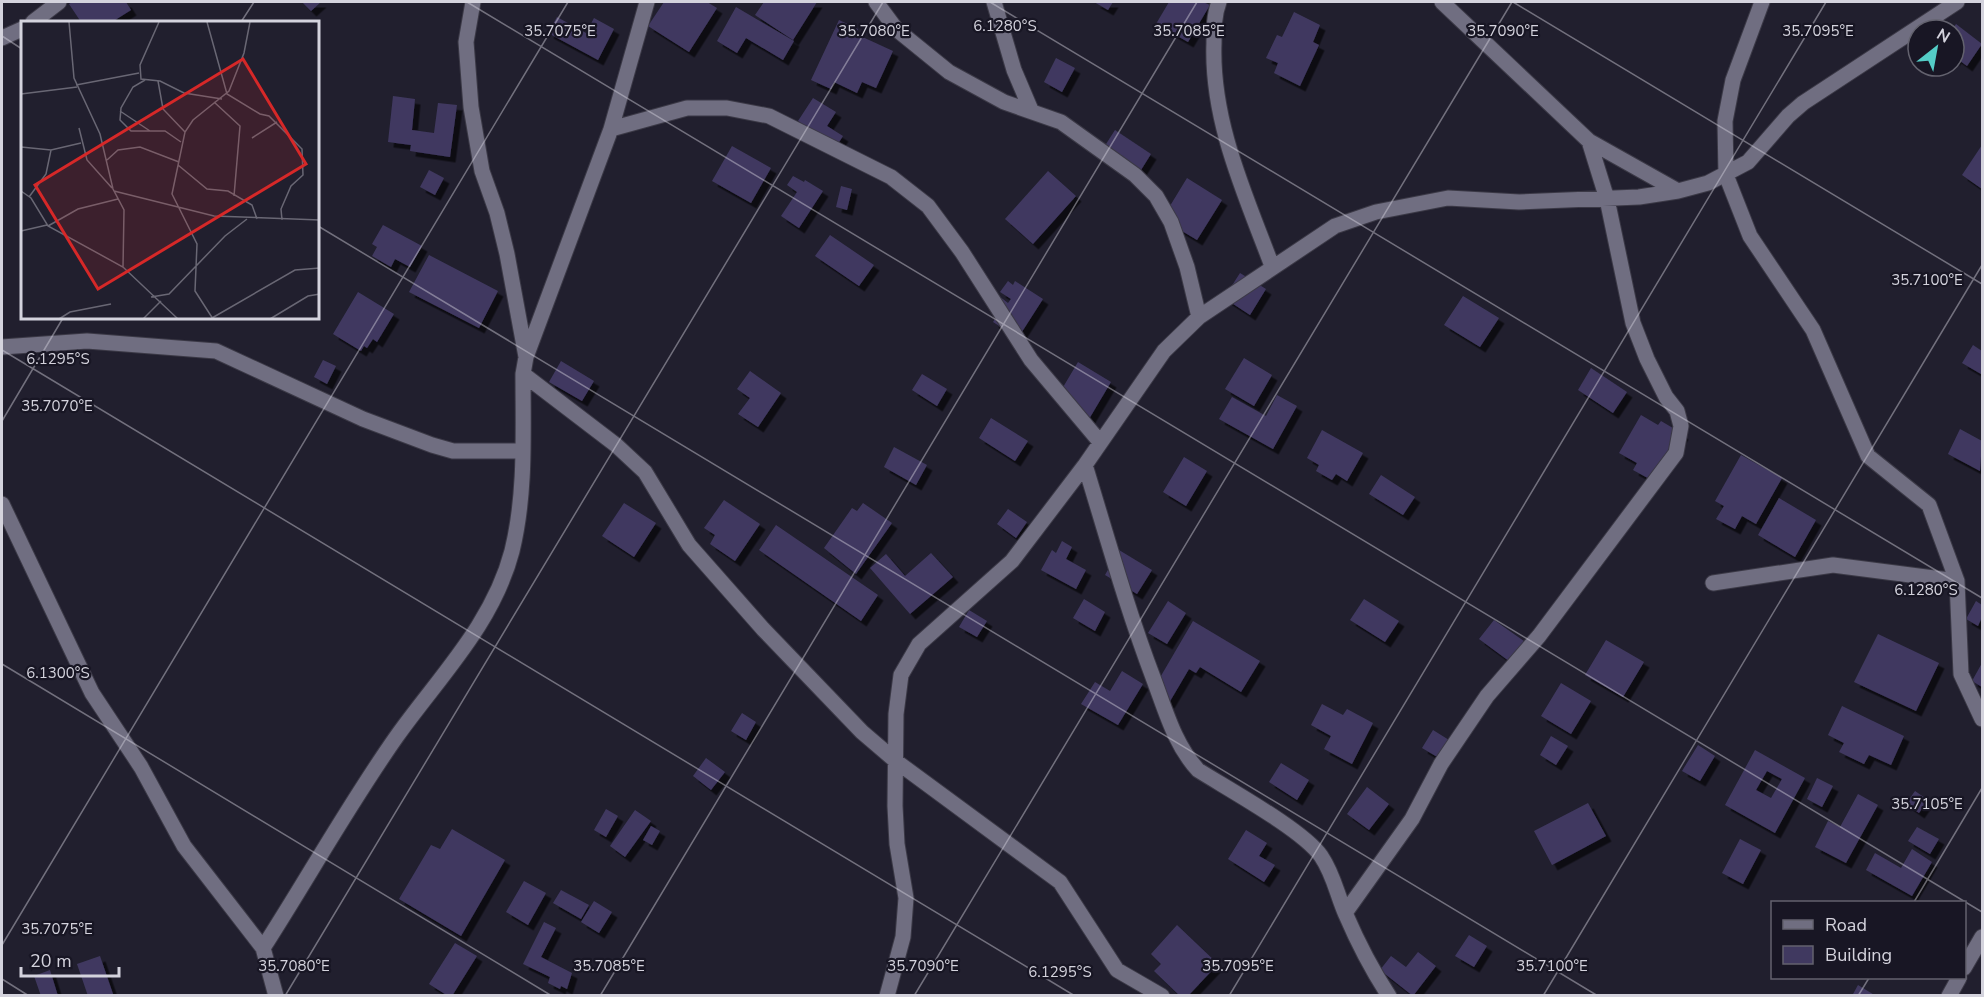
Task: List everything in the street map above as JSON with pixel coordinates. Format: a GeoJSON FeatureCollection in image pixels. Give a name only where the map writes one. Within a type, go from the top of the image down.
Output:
{"type":"FeatureCollection","features":[{"type":"Feature","properties":{"kind":"street"},"geometry":{"type":"LineString","coordinates":[[34,21],[59,2]]}},
{"type":"Feature","properties":{"kind":"street"},"geometry":{"type":"LineString","coordinates":[[473,2],[466,42],[471,107],[482,171],[497,213],[507,254],[526,357]]}},
{"type":"Feature","properties":{"kind":"street"},"geometry":{"type":"LineString","coordinates":[[263,948],[397,737],[477,631],[497,592],[512,552],[520,503],[523,374],[526,357],[611,129],[647,2]]}},
{"type":"Feature","properties":{"kind":"street"},"geometry":{"type":"LineString","coordinates":[[876,2],[896,29],[949,72],[1004,102],[1061,122],[1135,175],[1156,196],[1171,222],[1187,267],[1199,317]]}},
{"type":"Feature","properties":{"kind":"street"},"geometry":{"type":"LineString","coordinates":[[994,2],[1014,70],[1031,110]]}},
{"type":"Feature","properties":{"kind":"street"},"geometry":{"type":"LineString","coordinates":[[1219,2],[1215,12],[1212,75],[1225,135],[1272,266]]}},
{"type":"Feature","properties":{"kind":"street"},"geometry":{"type":"LineString","coordinates":[[1442,2],[1589,141],[1678,191]]}},
{"type":"Feature","properties":{"kind":"street"},"geometry":{"type":"LineString","coordinates":[[1762,2],[1733,80],[1725,121],[1726,175],[1750,236],[1814,330],[1868,456],[1929,505],[1957,581],[1961,674],[1983,719]]}},
{"type":"Feature","properties":{"kind":"street"},"geometry":{"type":"LineString","coordinates":[[886,996],[903,937],[906,898],[897,844],[896,714],[901,675],[918,644],[1012,561],[1085,465],[1164,351],[1199,317],[1335,226],[1376,212],[1448,198],[1519,202],[1607,199],[1678,191],[1726,175],[1748,162],[1803,103],[1957,2]]}},
{"type":"Feature","properties":{"kind":"street"},"geometry":{"type":"LineString","coordinates":[[2,38],[21,29]]}},
{"type":"Feature","properties":{"kind":"street"},"geometry":{"type":"LineString","coordinates":[[611,129],[687,108],[727,108],[769,116],[891,177],[912,191],[928,206],[962,252],[1031,360],[1100,442]]}},
{"type":"Feature","properties":{"kind":"street"},"geometry":{"type":"LineString","coordinates":[[1345,913],[1412,819],[1442,764],[1486,696],[1539,636],[1676,453],[1681,426],[1677,411],[1666,398],[1633,323],[1607,199],[1589,141]]}},
{"type":"Feature","properties":{"kind":"street"},"geometry":{"type":"LineString","coordinates":[[2,347],[87,341],[176,346],[216,351],[363,419],[432,445],[453,451],[523,451]]}},
{"type":"Feature","properties":{"kind":"street"},"geometry":{"type":"LineString","coordinates":[[523,374],[616,444],[645,472],[689,545],[763,630],[862,732],[897,762],[1060,882],[1117,970],[1162,996]]}},
{"type":"Feature","properties":{"kind":"street"},"geometry":{"type":"LineString","coordinates":[[1085,465],[1133,625],[1174,733],[1186,756],[1198,770],[1298,834],[1320,854],[1332,873],[1345,913],[1374,972],[1389,996]]}},
{"type":"Feature","properties":{"kind":"street"},"geometry":{"type":"LineString","coordinates":[[2,504],[92,693],[141,767],[184,846],[263,948],[276,996]]}},
{"type":"Feature","properties":{"kind":"street"},"geometry":{"type":"LineString","coordinates":[[1713,583],[1833,566],[1957,581]]}},
{"type":"Feature","properties":{"kind":"street"},"geometry":{"type":"LineString","coordinates":[[1966,966],[1983,937]]}},
{"type":"Feature","properties":{"kind":"street"},"geometry":{"type":"LineString","coordinates":[[1948,996],[1958,979]]}},
{"type":"Feature","properties":{"kind":"building"},"geometry":{"type":"Polygon","coordinates":[[[72,2],[126,2],[131,10],[114,21],[80,21],[69,4],[72,2]]]}},
{"type":"Feature","properties":{"kind":"building"},"geometry":{"type":"Polygon","coordinates":[[[302,2],[321,2],[311,11],[302,2]]]}},
{"type":"Feature","properties":{"kind":"building"},"geometry":{"type":"Polygon","coordinates":[[[664,2],[707,2],[717,8],[689,52],[648,26],[664,2]]]}},
{"type":"Feature","properties":{"kind":"building"},"geometry":{"type":"Polygon","coordinates":[[[764,2],[817,2],[793,40],[755,15],[764,2]]]}},
{"type":"Feature","properties":{"kind":"building"},"geometry":{"type":"Polygon","coordinates":[[[1094,2],[1113,2],[1108,10],[1094,2]]]}},
{"type":"Feature","properties":{"kind":"building"},"geometry":{"type":"Polygon","coordinates":[[[1169,2],[1203,2],[1210,5],[1188,42],[1156,24],[1169,2]]]}},
{"type":"Feature","properties":{"kind":"building"},"geometry":{"type":"Polygon","coordinates":[[[736,7],[794,41],[783,60],[746,38],[737,53],[717,41],[736,7]]]}},
{"type":"Feature","properties":{"kind":"building"},"geometry":{"type":"Polygon","coordinates":[[[1294,12],[1320,25],[1313,42],[1319,45],[1300,86],[1274,73],[1278,63],[1266,58],[1277,35],[1282,37],[1294,12]]]}},
{"type":"Feature","properties":{"kind":"building"},"geometry":{"type":"Polygon","coordinates":[[[557,17],[586,33],[594,18],[614,29],[598,60],[548,33],[557,17]]]}},
{"type":"Feature","properties":{"kind":"building"},"geometry":{"type":"Polygon","coordinates":[[[839,20],[858,29],[856,34],[893,51],[876,88],[862,82],[857,93],[834,82],[831,89],[811,80],[839,20]]]}},
{"type":"Feature","properties":{"kind":"building"},"geometry":{"type":"Polygon","coordinates":[[[1966,32],[1982,44],[1966,65],[1966,32]]]}},
{"type":"Feature","properties":{"kind":"building"},"geometry":{"type":"Polygon","coordinates":[[[1056,58],[1075,68],[1062,92],[1044,82],[1056,58]]]}},
{"type":"Feature","properties":{"kind":"building"},"geometry":{"type":"Polygon","coordinates":[[[393,96],[415,99],[412,130],[434,133],[438,103],[457,105],[450,157],[410,151],[411,145],[388,142],[393,96]]]}},
{"type":"Feature","properties":{"kind":"building"},"geometry":{"type":"Polygon","coordinates":[[[813,98],[836,112],[827,126],[843,136],[832,153],[816,133],[798,121],[813,98]]]}},
{"type":"Feature","properties":{"kind":"building"},"geometry":{"type":"Polygon","coordinates":[[[1115,130],[1151,154],[1136,178],[1099,155],[1115,130]]]}},
{"type":"Feature","properties":{"kind":"building"},"geometry":{"type":"Polygon","coordinates":[[[1982,145],[1982,189],[1962,175],[1982,145]]]}},
{"type":"Feature","properties":{"kind":"building"},"geometry":{"type":"Polygon","coordinates":[[[732,146],[771,168],[751,203],[712,181],[732,146]]]}},
{"type":"Feature","properties":{"kind":"building"},"geometry":{"type":"Polygon","coordinates":[[[429,170],[444,178],[435,195],[420,187],[429,170]]]}},
{"type":"Feature","properties":{"kind":"building"},"geometry":{"type":"Polygon","coordinates":[[[1048,171],[1076,196],[1033,244],[1005,219],[1048,171]]]}},
{"type":"Feature","properties":{"kind":"building"},"geometry":{"type":"Polygon","coordinates":[[[793,176],[823,191],[799,228],[781,216],[797,192],[787,185],[793,176]]]}},
{"type":"Feature","properties":{"kind":"building"},"geometry":{"type":"Polygon","coordinates":[[[1187,178],[1222,200],[1197,240],[1162,219],[1187,178]]]}},
{"type":"Feature","properties":{"kind":"building"},"geometry":{"type":"Polygon","coordinates":[[[841,186],[852,189],[847,210],[836,207],[841,186]]]}},
{"type":"Feature","properties":{"kind":"building"},"geometry":{"type":"Polygon","coordinates":[[[383,225],[422,246],[410,267],[395,259],[391,267],[372,256],[377,247],[372,244],[383,225]]]}},
{"type":"Feature","properties":{"kind":"building"},"geometry":{"type":"Polygon","coordinates":[[[830,235],[874,265],[859,286],[815,256],[830,235]]]}},
{"type":"Feature","properties":{"kind":"building"},"geometry":{"type":"Polygon","coordinates":[[[429,255],[498,291],[479,328],[409,292],[429,255]]]}},
{"type":"Feature","properties":{"kind":"building"},"geometry":{"type":"Polygon","coordinates":[[[1240,273],[1266,289],[1250,315],[1224,298],[1240,273]]]}},
{"type":"Feature","properties":{"kind":"building"},"geometry":{"type":"Polygon","coordinates":[[[1008,281],[1013,285],[1015,281],[1043,299],[1018,338],[993,322],[997,316],[990,311],[999,296],[1008,303],[1011,299],[1000,292],[1008,281]]]}},
{"type":"Feature","properties":{"kind":"building"},"geometry":{"type":"Polygon","coordinates":[[[358,292],[394,314],[377,342],[373,339],[367,348],[364,346],[361,351],[333,334],[358,292]]]}},
{"type":"Feature","properties":{"kind":"building"},"geometry":{"type":"Polygon","coordinates":[[[1463,296],[1499,318],[1480,347],[1444,325],[1463,296]]]}},
{"type":"Feature","properties":{"kind":"building"},"geometry":{"type":"Polygon","coordinates":[[[1973,345],[1982,351],[1981,374],[1962,363],[1973,345]]]}},
{"type":"Feature","properties":{"kind":"building"},"geometry":{"type":"Polygon","coordinates":[[[1244,358],[1272,375],[1254,406],[1225,389],[1244,358]]]}},
{"type":"Feature","properties":{"kind":"building"},"geometry":{"type":"Polygon","coordinates":[[[323,360],[336,366],[327,384],[314,377],[323,360]]]}},
{"type":"Feature","properties":{"kind":"building"},"geometry":{"type":"Polygon","coordinates":[[[561,361],[594,381],[582,401],[549,382],[561,361]]]}},
{"type":"Feature","properties":{"kind":"building"},"geometry":{"type":"Polygon","coordinates":[[[1078,362],[1111,382],[1089,419],[1056,399],[1078,362]]]}},
{"type":"Feature","properties":{"kind":"building"},"geometry":{"type":"Polygon","coordinates":[[[1591,368],[1627,392],[1613,413],[1578,390],[1591,368]]]}},
{"type":"Feature","properties":{"kind":"building"},"geometry":{"type":"Polygon","coordinates":[[[750,371],[781,393],[758,427],[738,414],[750,398],[737,389],[750,371]]]}},
{"type":"Feature","properties":{"kind":"building"},"geometry":{"type":"Polygon","coordinates":[[[922,374],[947,389],[937,406],[912,390],[922,374]]]}},
{"type":"Feature","properties":{"kind":"building"},"geometry":{"type":"Polygon","coordinates":[[[1277,395],[1297,406],[1273,449],[1219,419],[1232,397],[1266,416],[1277,395]]]}},
{"type":"Feature","properties":{"kind":"building"},"geometry":{"type":"Polygon","coordinates":[[[1641,415],[1658,425],[1661,421],[1683,434],[1655,482],[1633,470],[1637,463],[1619,453],[1641,415]]]}},
{"type":"Feature","properties":{"kind":"building"},"geometry":{"type":"Polygon","coordinates":[[[991,418],[1028,441],[1015,461],[979,438],[991,418]]]}},
{"type":"Feature","properties":{"kind":"building"},"geometry":{"type":"Polygon","coordinates":[[[1960,429],[1982,441],[1980,471],[1948,454],[1960,429]]]}},
{"type":"Feature","properties":{"kind":"building"},"geometry":{"type":"Polygon","coordinates":[[[1322,430],[1363,453],[1347,481],[1336,474],[1332,480],[1316,471],[1319,465],[1307,458],[1322,430]]]}},
{"type":"Feature","properties":{"kind":"building"},"geometry":{"type":"Polygon","coordinates":[[[894,447],[927,465],[916,485],[884,467],[894,447]]]}},
{"type":"Feature","properties":{"kind":"building"},"geometry":{"type":"Polygon","coordinates":[[[1741,455],[1782,478],[1756,524],[1742,516],[1735,529],[1716,519],[1724,506],[1715,501],[1741,455]]]}},
{"type":"Feature","properties":{"kind":"building"},"geometry":{"type":"Polygon","coordinates":[[[1184,457],[1207,471],[1186,506],[1163,492],[1184,457]]]}},
{"type":"Feature","properties":{"kind":"building"},"geometry":{"type":"Polygon","coordinates":[[[1381,475],[1415,497],[1403,515],[1369,494],[1381,475]]]}},
{"type":"Feature","properties":{"kind":"building"},"geometry":{"type":"Polygon","coordinates":[[[1779,498],[1816,520],[1795,557],[1758,535],[1779,498]]]}},
{"type":"Feature","properties":{"kind":"building"},"geometry":{"type":"Polygon","coordinates":[[[724,500],[760,524],[735,561],[710,544],[715,535],[704,528],[724,500]]]}},
{"type":"Feature","properties":{"kind":"building"},"geometry":{"type":"Polygon","coordinates":[[[624,503],[656,523],[634,557],[602,536],[624,503]]]}},
{"type":"Feature","properties":{"kind":"building"},"geometry":{"type":"Polygon","coordinates":[[[863,503],[892,523],[856,574],[824,548],[852,508],[857,511],[863,503]]]}},
{"type":"Feature","properties":{"kind":"building"},"geometry":{"type":"Polygon","coordinates":[[[1008,509],[1027,522],[1016,538],[997,524],[1008,509]]]}},
{"type":"Feature","properties":{"kind":"building"},"geometry":{"type":"Polygon","coordinates":[[[776,525],[878,595],[861,621],[759,550],[776,525]]]}},
{"type":"Feature","properties":{"kind":"building"},"geometry":{"type":"Polygon","coordinates":[[[1062,541],[1072,547],[1066,559],[1086,570],[1076,589],[1041,570],[1052,550],[1056,553],[1062,541]]]}},
{"type":"Feature","properties":{"kind":"building"},"geometry":{"type":"Polygon","coordinates":[[[1119,550],[1152,570],[1137,594],[1105,575],[1119,550]]]}},
{"type":"Feature","properties":{"kind":"building"},"geometry":{"type":"Polygon","coordinates":[[[931,553],[953,577],[910,614],[870,568],[886,554],[905,576],[931,553]]]}},
{"type":"Feature","properties":{"kind":"building"},"geometry":{"type":"Polygon","coordinates":[[[1084,599],[1105,612],[1095,631],[1073,618],[1084,599]]]}},
{"type":"Feature","properties":{"kind":"building"},"geometry":{"type":"Polygon","coordinates":[[[1364,599],[1399,621],[1385,642],[1350,620],[1364,599]]]}},
{"type":"Feature","properties":{"kind":"building"},"geometry":{"type":"Polygon","coordinates":[[[1168,601],[1186,613],[1167,644],[1148,633],[1168,601]]]}},
{"type":"Feature","properties":{"kind":"building"},"geometry":{"type":"Polygon","coordinates":[[[1976,601],[1982,605],[1982,617],[1978,626],[1966,619],[1976,601]]]}},
{"type":"Feature","properties":{"kind":"building"},"geometry":{"type":"Polygon","coordinates":[[[969,610],[987,621],[977,637],[959,627],[969,610]]]}},
{"type":"Feature","properties":{"kind":"building"},"geometry":{"type":"Polygon","coordinates":[[[1494,620],[1528,644],[1513,664],[1479,639],[1494,620]]]}},
{"type":"Feature","properties":{"kind":"building"},"geometry":{"type":"Polygon","coordinates":[[[1193,621],[1260,661],[1241,692],[1200,667],[1196,673],[1189,669],[1169,703],[1151,693],[1193,621]]]}},
{"type":"Feature","properties":{"kind":"building"},"geometry":{"type":"Polygon","coordinates":[[[1878,634],[1939,663],[1916,711],[1854,682],[1878,634]]]}},
{"type":"Feature","properties":{"kind":"building"},"geometry":{"type":"Polygon","coordinates":[[[1606,640],[1644,662],[1623,697],[1585,675],[1606,640]]]}},
{"type":"Feature","properties":{"kind":"building"},"geometry":{"type":"Polygon","coordinates":[[[1982,663],[1982,687],[1972,681],[1982,663]]]}},
{"type":"Feature","properties":{"kind":"building"},"geometry":{"type":"Polygon","coordinates":[[[1122,671],[1143,684],[1118,725],[1081,704],[1095,682],[1110,691],[1122,671]]]}},
{"type":"Feature","properties":{"kind":"building"},"geometry":{"type":"Polygon","coordinates":[[[1561,683],[1591,701],[1571,734],[1541,716],[1561,683]]]}},
{"type":"Feature","properties":{"kind":"building"},"geometry":{"type":"Polygon","coordinates":[[[1322,704],[1343,715],[1347,709],[1373,723],[1352,764],[1324,749],[1331,736],[1311,725],[1322,704]]]}},
{"type":"Feature","properties":{"kind":"building"},"geometry":{"type":"Polygon","coordinates":[[[1842,706],[1904,736],[1891,765],[1869,755],[1864,764],[1839,752],[1844,743],[1828,735],[1842,706]]]}},
{"type":"Feature","properties":{"kind":"building"},"geometry":{"type":"Polygon","coordinates":[[[742,713],[756,722],[746,740],[731,731],[742,713]]]}},
{"type":"Feature","properties":{"kind":"building"},"geometry":{"type":"Polygon","coordinates":[[[1433,730],[1449,740],[1439,758],[1422,748],[1433,730]]]}},
{"type":"Feature","properties":{"kind":"building"},"geometry":{"type":"Polygon","coordinates":[[[1551,736],[1568,746],[1556,765],[1540,755],[1551,736]]]}},
{"type":"Feature","properties":{"kind":"building"},"geometry":{"type":"Polygon","coordinates":[[[1698,745],[1715,756],[1700,781],[1682,771],[1698,745]]]}},
{"type":"Feature","properties":{"kind":"building"},"geometry":{"type":"Polygon","coordinates":[[[1755,750],[1805,778],[1775,833],[1725,805],[1755,750]],[[1767,771],[1756,790],[1771,798],[1782,779],[1767,771]]]}},
{"type":"Feature","properties":{"kind":"building"},"geometry":{"type":"Polygon","coordinates":[[[706,758],[725,772],[711,790],[693,776],[706,758]]]}},
{"type":"Feature","properties":{"kind":"building"},"geometry":{"type":"Polygon","coordinates":[[[1281,763],[1309,780],[1297,800],[1269,782],[1281,763]]]}},
{"type":"Feature","properties":{"kind":"building"},"geometry":{"type":"Polygon","coordinates":[[[1817,778],[1833,786],[1822,807],[1807,799],[1817,778]]]}},
{"type":"Feature","properties":{"kind":"building"},"geometry":{"type":"Polygon","coordinates":[[[1367,787],[1389,804],[1369,830],[1347,814],[1367,787]]]}},
{"type":"Feature","properties":{"kind":"building"},"geometry":{"type":"Polygon","coordinates":[[[1915,791],[1928,800],[1919,813],[1906,804],[1915,791]]]}},
{"type":"Feature","properties":{"kind":"building"},"geometry":{"type":"Polygon","coordinates":[[[1858,794],[1878,805],[1846,863],[1815,847],[1828,821],[1840,827],[1858,794]]]}},
{"type":"Feature","properties":{"kind":"building"},"geometry":{"type":"Polygon","coordinates":[[[1588,803],[1606,836],[1552,865],[1534,831],[1588,803]]]}},
{"type":"Feature","properties":{"kind":"building"},"geometry":{"type":"Polygon","coordinates":[[[606,809],[618,816],[606,837],[594,830],[606,809]]]}},
{"type":"Feature","properties":{"kind":"building"},"geometry":{"type":"Polygon","coordinates":[[[635,810],[651,821],[625,857],[610,846],[635,810]]]}},
{"type":"Feature","properties":{"kind":"building"},"geometry":{"type":"Polygon","coordinates":[[[651,826],[660,831],[652,845],[643,840],[651,826]]]}},
{"type":"Feature","properties":{"kind":"building"},"geometry":{"type":"Polygon","coordinates":[[[1917,827],[1939,839],[1930,854],[1908,841],[1917,827]]]}},
{"type":"Feature","properties":{"kind":"building"},"geometry":{"type":"Polygon","coordinates":[[[452,829],[505,860],[461,936],[399,899],[431,845],[440,849],[452,829]]]}},
{"type":"Feature","properties":{"kind":"building"},"geometry":{"type":"Polygon","coordinates":[[[1246,830],[1267,843],[1259,856],[1275,865],[1264,882],[1228,859],[1246,830]]]}},
{"type":"Feature","properties":{"kind":"building"},"geometry":{"type":"Polygon","coordinates":[[[1740,839],[1761,850],[1743,884],[1722,873],[1740,839]]]}},
{"type":"Feature","properties":{"kind":"building"},"geometry":{"type":"Polygon","coordinates":[[[1912,849],[1932,862],[1912,896],[1866,870],[1875,853],[1901,868],[1912,849]]]}},
{"type":"Feature","properties":{"kind":"building"},"geometry":{"type":"Polygon","coordinates":[[[524,881],[546,893],[528,925],[506,912],[524,881]]]}},
{"type":"Feature","properties":{"kind":"building"},"geometry":{"type":"Polygon","coordinates":[[[561,890],[589,905],[581,919],[553,903],[561,890]]]}},
{"type":"Feature","properties":{"kind":"building"},"geometry":{"type":"Polygon","coordinates":[[[594,901],[612,912],[599,933],[581,922],[594,901]]]}},
{"type":"Feature","properties":{"kind":"building"},"geometry":{"type":"Polygon","coordinates":[[[544,922],[556,928],[541,957],[572,973],[567,989],[561,986],[560,989],[548,983],[550,977],[523,964],[544,922]]]}},
{"type":"Feature","properties":{"kind":"building"},"geometry":{"type":"Polygon","coordinates":[[[1177,925],[1218,964],[1188,996],[1180,996],[1154,971],[1161,964],[1151,954],[1177,925]]]}},
{"type":"Feature","properties":{"kind":"building"},"geometry":{"type":"Polygon","coordinates":[[[1469,935],[1487,946],[1474,967],[1455,956],[1469,935]]]}},
{"type":"Feature","properties":{"kind":"building"},"geometry":{"type":"Polygon","coordinates":[[[455,943],[477,956],[452,996],[448,996],[429,984],[455,943]]]}},
{"type":"Feature","properties":{"kind":"building"},"geometry":{"type":"Polygon","coordinates":[[[1418,952],[1436,966],[1413,996],[1380,970],[1391,956],[1406,967],[1418,952]]]}},
{"type":"Feature","properties":{"kind":"building"},"geometry":{"type":"Polygon","coordinates":[[[100,956],[113,994],[88,996],[77,964],[100,956]]]}},
{"type":"Feature","properties":{"kind":"building"},"geometry":{"type":"Polygon","coordinates":[[[50,970],[58,996],[41,996],[34,976],[50,970]]]}},
{"type":"Feature","properties":{"kind":"building"},"geometry":{"type":"Polygon","coordinates":[[[1858,985],[1876,996],[1852,996],[1858,985]]]}}]}
